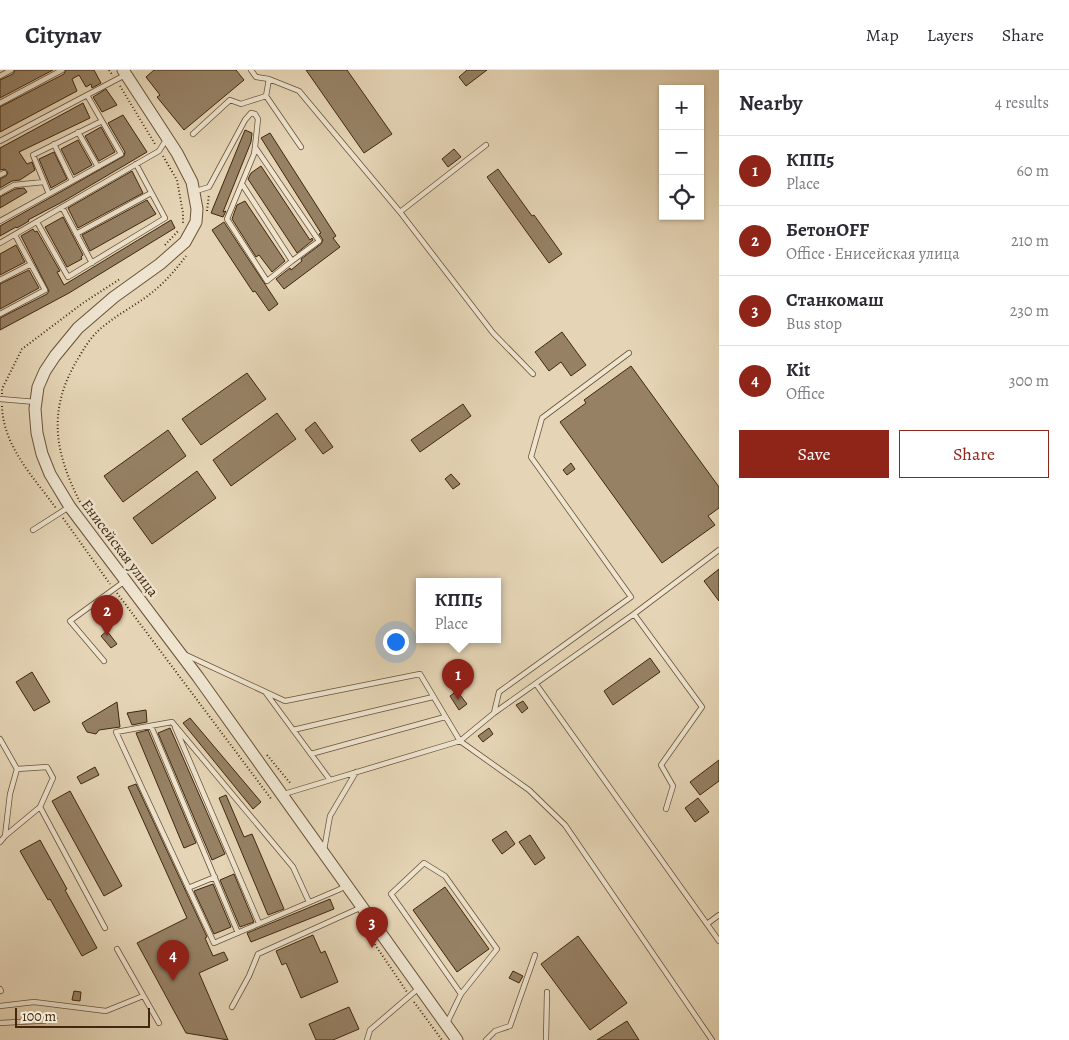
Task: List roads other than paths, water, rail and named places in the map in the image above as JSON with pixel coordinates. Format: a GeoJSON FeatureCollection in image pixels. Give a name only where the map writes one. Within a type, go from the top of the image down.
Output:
{"type":"FeatureCollection","features":[{"type":"Feature","properties":{"kind":"street","name":"Енисейская улица"},"geometry":{"type":"LineString","coordinates":[[121,75],[177,153],[192,182],[197,209],[196,222],[189,237],[160,264],[114,297],[78,328],[45,371],[38,387],[36,402],[37,433],[42,454],[50,474],[76,505],[126,580],[180,653],[278,798],[324,852],[348,885],[357,909],[420,987],[457,1040]]}},
{"type":"Feature","properties":{"kind":"lane"},"geometry":{"type":"LineString","coordinates":[[0,76],[11,70]]}},
{"type":"Feature","properties":{"kind":"lane"},"geometry":{"type":"LineString","coordinates":[[0,103],[62,70]]}},
{"type":"Feature","properties":{"kind":"lane"},"geometry":{"type":"LineString","coordinates":[[251,70],[256,77],[269,79],[299,91],[400,212],[493,333],[532,374]]}},
{"type":"Feature","properties":{"kind":"lane"},"geometry":{"type":"LineString","coordinates":[[0,141],[121,75]]}},
{"type":"Feature","properties":{"kind":"lane"},"geometry":{"type":"LineString","coordinates":[[269,79],[266,96],[301,147]]}},
{"type":"Feature","properties":{"kind":"lane"},"geometry":{"type":"LineString","coordinates":[[0,221],[121,154],[87,95]]}},
{"type":"Feature","properties":{"kind":"lane"},"geometry":{"type":"LineString","coordinates":[[193,134],[230,100],[241,104],[266,96]]}},
{"type":"Feature","properties":{"kind":"lane"},"geometry":{"type":"LineString","coordinates":[[194,191],[210,187],[245,120],[251,113],[255,114],[258,118],[256,147],[227,219],[267,281],[319,240],[256,147]]}},
{"type":"Feature","properties":{"kind":"lane"},"geometry":{"type":"LineString","coordinates":[[49,194],[33,155],[102,121]]}},
{"type":"Feature","properties":{"kind":"lane"},"geometry":{"type":"LineString","coordinates":[[78,132],[98,167]]}},
{"type":"Feature","properties":{"kind":"lane"},"geometry":{"type":"LineString","coordinates":[[0,243],[159,151],[167,139]]}},
{"type":"Feature","properties":{"kind":"lane"},"geometry":{"type":"LineString","coordinates":[[54,144],[72,181]]}},
{"type":"Feature","properties":{"kind":"lane"},"geometry":{"type":"LineString","coordinates":[[400,212],[486,146]]}},
{"type":"Feature","properties":{"kind":"lane"},"geometry":{"type":"LineString","coordinates":[[37,222],[68,278],[165,218],[136,164]]}},
{"type":"Feature","properties":{"kind":"lane"},"geometry":{"type":"LineString","coordinates":[[0,193],[14,185],[44,182]]}},
{"type":"Feature","properties":{"kind":"lane"},"geometry":{"type":"LineString","coordinates":[[242,184],[292,261]]}},
{"type":"Feature","properties":{"kind":"lane"},"geometry":{"type":"LineString","coordinates":[[76,234],[151,193]]}},
{"type":"Feature","properties":{"kind":"lane"},"geometry":{"type":"LineString","coordinates":[[62,207],[92,263]]}},
{"type":"Feature","properties":{"kind":"lane"},"geometry":{"type":"LineString","coordinates":[[0,314],[45,290],[15,235]]}},
{"type":"Feature","properties":{"kind":"lane"},"geometry":{"type":"LineString","coordinates":[[0,280],[31,264]]}},
{"type":"Feature","properties":{"kind":"lane"},"geometry":{"type":"LineString","coordinates":[[494,713],[499,692],[631,597],[531,457],[542,418],[629,353]]}},
{"type":"Feature","properties":{"kind":"lane"},"geometry":{"type":"LineString","coordinates":[[1,399],[36,402]]}},
{"type":"Feature","properties":{"kind":"lane"},"geometry":{"type":"LineString","coordinates":[[33,530],[59,513],[76,505]]}},
{"type":"Feature","properties":{"kind":"lane"},"geometry":{"type":"LineString","coordinates":[[278,798],[296,790],[416,756],[460,741],[494,713],[634,614],[719,550]]}},
{"type":"Feature","properties":{"kind":"lane"},"geometry":{"type":"LineString","coordinates":[[104,661],[70,621],[126,580]]}},
{"type":"Feature","properties":{"kind":"lane"},"geometry":{"type":"LineString","coordinates":[[634,614],[702,707],[661,766],[673,786],[666,809]]}},
{"type":"Feature","properties":{"kind":"lane"},"geometry":{"type":"LineString","coordinates":[[180,653],[286,701],[420,674],[460,741],[529,790],[565,825],[712,1040]]}},
{"type":"Feature","properties":{"kind":"lane"},"geometry":{"type":"LineString","coordinates":[[536,684],[719,940]]}},
{"type":"Feature","properties":{"kind":"lane"},"geometry":{"type":"LineString","coordinates":[[265,691],[330,780]]}},
{"type":"Feature","properties":{"kind":"lane"},"geometry":{"type":"LineString","coordinates":[[293,730],[434,697]]}},
{"type":"Feature","properties":{"kind":"lane"},"geometry":{"type":"LineString","coordinates":[[311,754],[445,716]]}},
{"type":"Feature","properties":{"kind":"lane"},"geometry":{"type":"LineString","coordinates":[[172,722],[116,732],[214,943],[348,885]]}},
{"type":"Feature","properties":{"kind":"lane"},"geometry":{"type":"LineString","coordinates":[[172,722],[293,867],[308,902]]}},
{"type":"Feature","properties":{"kind":"lane"},"geometry":{"type":"LineString","coordinates":[[172,722],[259,924]]}},
{"type":"Feature","properties":{"kind":"lane"},"geometry":{"type":"LineString","coordinates":[[151,726],[238,932]]}},
{"type":"Feature","properties":{"kind":"lane"},"geometry":{"type":"LineString","coordinates":[[0,739],[17,769],[10,794],[5,836]]}},
{"type":"Feature","properties":{"kind":"lane"},"geometry":{"type":"LineString","coordinates":[[0,842],[40,807],[53,778],[47,767],[17,769]]}},
{"type":"Feature","properties":{"kind":"lane"},"geometry":{"type":"LineString","coordinates":[[324,852],[330,816],[356,772]]}},
{"type":"Feature","properties":{"kind":"lane"},"geometry":{"type":"LineString","coordinates":[[40,807],[105,928]]}},
{"type":"Feature","properties":{"kind":"lane"},"geometry":{"type":"LineString","coordinates":[[446,1024],[461,994],[497,949],[445,876],[424,863],[392,894],[461,994]]}},
{"type":"Feature","properties":{"kind":"lane"},"geometry":{"type":"LineString","coordinates":[[188,888],[215,877]]}},
{"type":"Feature","properties":{"kind":"lane"},"geometry":{"type":"LineString","coordinates":[[232,1007],[250,976],[258,954],[357,909]]}},
{"type":"Feature","properties":{"kind":"lane"},"geometry":{"type":"LineString","coordinates":[[707,924],[719,915]]}},
{"type":"Feature","properties":{"kind":"lane"},"geometry":{"type":"LineString","coordinates":[[117,949],[159,1023]]}},
{"type":"Feature","properties":{"kind":"lane"},"geometry":{"type":"LineString","coordinates":[[486,1040],[495,1031],[510,1026],[534,955]]}},
{"type":"Feature","properties":{"kind":"lane"},"geometry":{"type":"LineString","coordinates":[[367,1040],[370,1030],[420,987]]}},
{"type":"Feature","properties":{"kind":"lane"},"geometry":{"type":"LineString","coordinates":[[546,1040],[547,992]]}},
{"type":"Feature","properties":{"kind":"lane"},"geometry":{"type":"LineString","coordinates":[[0,1006],[34,1002],[106,1011],[143,996]]}},
{"type":"Feature","properties":{"kind":"lane"},"geometry":{"type":"LineString","coordinates":[[0,1023],[55,1020]]}},
{"type":"Feature","properties":{"kind":"place","name":"БетонOFF"},"geometry":{"type":"Point","coordinates":[107,636]}},
{"type":"Feature","properties":{"kind":"place","name":"КПП5"},"geometry":{"type":"Point","coordinates":[458,700]}},
{"type":"Feature","properties":{"kind":"place","name":"Станкомаш"},"geometry":{"type":"Point","coordinates":[372,948]}},
{"type":"Feature","properties":{"kind":"place","name":"Kit"},"geometry":{"type":"Point","coordinates":[173,981]}}]}
